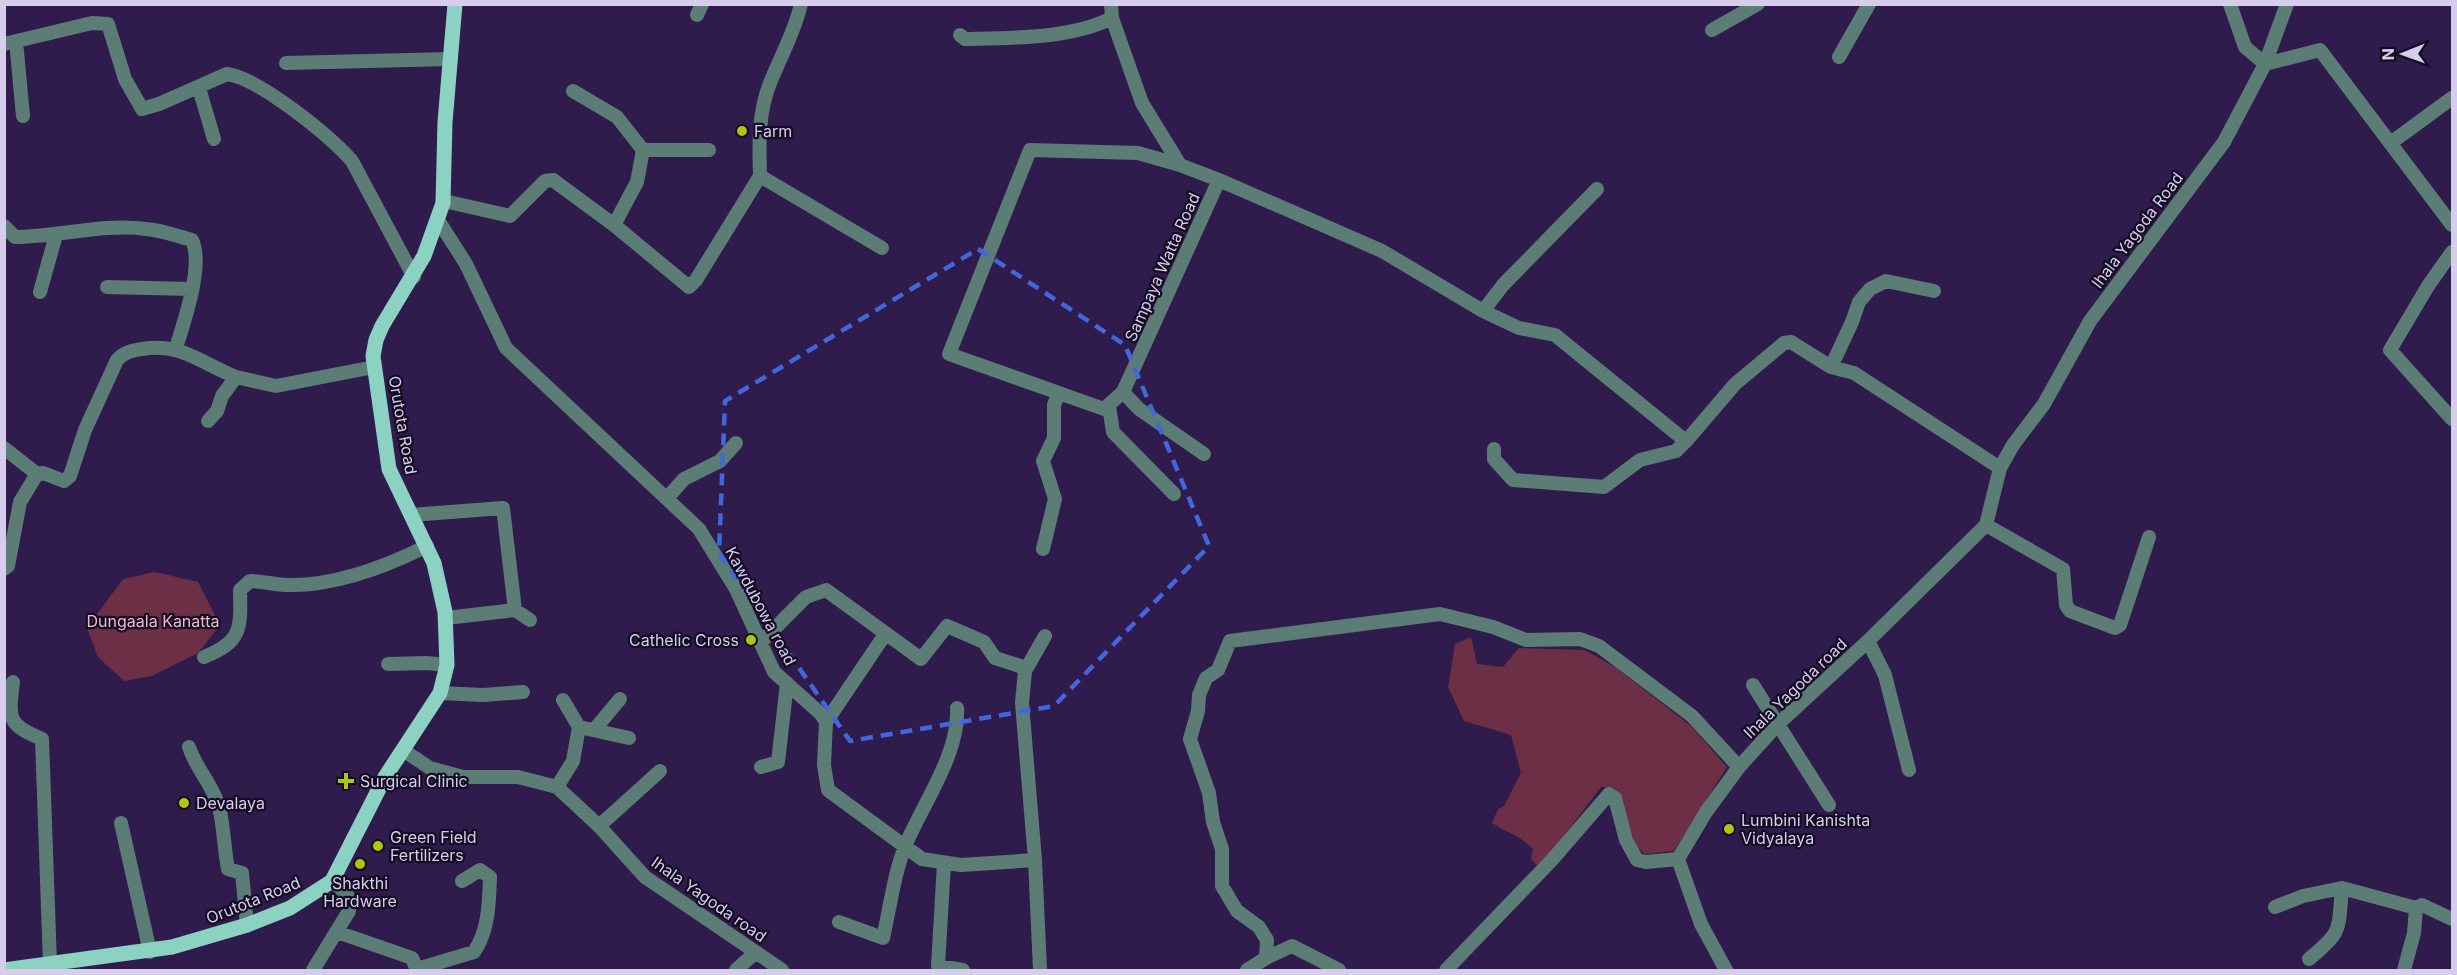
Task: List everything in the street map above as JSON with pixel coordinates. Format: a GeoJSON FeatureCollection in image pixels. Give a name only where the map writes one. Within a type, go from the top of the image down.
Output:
{"type":"FeatureCollection","features":[{"type":"Feature","properties":{"kind":"main road","name":"Orutota Road"},"geometry":{"type":"LineString","coordinates":[[14,970],[150,952],[248,925],[290,908],[332,881],[385,777],[440,693],[447,665],[446,618],[442,592],[428,546],[389,469],[374,367],[375,340],[414,277],[444,201],[445,122],[455,4]]}},
{"type":"Feature","properties":{"kind":"street"},"geometry":{"type":"LineString","coordinates":[[444,201],[510,216],[545,181],[553,180],[614,225],[689,287],[696,280],[760,176],[759,127],[761,116],[769,84],[794,34],[801,4]]}},
{"type":"Feature","properties":{"kind":"street"},"geometry":{"type":"LineString","coordinates":[[1712,30],[1758,4]]}},
{"type":"Feature","properties":{"kind":"street"},"geometry":{"type":"LineString","coordinates":[[1839,57],[1869,4]]}},
{"type":"Feature","properties":{"kind":"street"},"geometry":{"type":"LineString","coordinates":[[2230,4],[2245,47],[2265,64],[2320,50],[2392,142],[2452,225]]}},
{"type":"Feature","properties":{"kind":"street","name":"Ihala Yagoda Road"},"geometry":{"type":"LineString","coordinates":[[2000,468],[2013,445],[2044,404],[2090,321],[2224,142],[2265,64],[2287,4]]}},
{"type":"Feature","properties":{"kind":"street"},"geometry":{"type":"LineString","coordinates":[[960,35],[965,39],[1023,38],[1097,26],[1112,11],[1142,103],[1180,165]]}},
{"type":"Feature","properties":{"kind":"street"},"geometry":{"type":"LineString","coordinates":[[23,116],[10,42],[103,22],[108,24],[133,97],[142,109],[199,88],[227,74],[239,76],[319,129],[352,161],[414,277]]}},
{"type":"Feature","properties":{"kind":"street"},"geometry":{"type":"LineString","coordinates":[[286,63],[451,59]]}},
{"type":"Feature","properties":{"kind":"street"},"geometry":{"type":"LineString","coordinates":[[199,88],[214,139]]}},
{"type":"Feature","properties":{"kind":"street"},"geometry":{"type":"LineString","coordinates":[[573,91],[617,117],[643,150],[637,182],[614,225]]}},
{"type":"Feature","properties":{"kind":"street"},"geometry":{"type":"LineString","coordinates":[[2392,142],[2451,101]]}},
{"type":"Feature","properties":{"kind":"street"},"geometry":{"type":"LineString","coordinates":[[643,150],[708,150]]}},
{"type":"Feature","properties":{"kind":"street","name":"Sampaya Watta Road"},"geometry":{"type":"LineString","coordinates":[[1058,395],[949,354],[1030,150],[1138,153],[1180,165],[1219,180],[1123,392],[1109,406]]}},
{"type":"Feature","properties":{"kind":"street"},"geometry":{"type":"LineString","coordinates":[[760,176],[882,248]]}},
{"type":"Feature","properties":{"kind":"street"},"geometry":{"type":"LineString","coordinates":[[1219,180],[1382,250],[1483,311],[1519,328],[1555,335],[1682,438],[1688,439]]}},
{"type":"Feature","properties":{"kind":"street"},"geometry":{"type":"LineString","coordinates":[[1483,311],[1503,285],[1597,189]]}},
{"type":"Feature","properties":{"kind":"street","name":"Kawdubowa road"},"geometry":{"type":"LineString","coordinates":[[438,220],[466,264],[506,348],[668,497],[699,529],[736,589],[774,672],[821,714],[826,722]]}},
{"type":"Feature","properties":{"kind":"street"},"geometry":{"type":"LineString","coordinates":[[4,226],[15,237],[56,236],[106,228],[146,229],[192,240],[196,249],[191,289],[176,348]]}},
{"type":"Feature","properties":{"kind":"street"},"geometry":{"type":"LineString","coordinates":[[40,292],[56,236]]}},
{"type":"Feature","properties":{"kind":"street"},"geometry":{"type":"LineString","coordinates":[[2452,252],[2428,286],[2390,350],[2452,419]]}},
{"type":"Feature","properties":{"kind":"street"},"geometry":{"type":"LineString","coordinates":[[1831,367],[1852,322],[1858,302],[1870,289],[1886,281],[1934,291]]}},
{"type":"Feature","properties":{"kind":"street"},"geometry":{"type":"LineString","coordinates":[[107,287],[191,289]]}},
{"type":"Feature","properties":{"kind":"street"},"geometry":{"type":"LineString","coordinates":[[1494,449],[1494,459],[1513,480],[1604,488],[1640,460],[1676,451],[1735,384],[1784,343],[1791,342],[1831,367],[1854,373],[2000,468],[1986,525],[2063,569],[2066,605],[2070,611],[2115,628],[2120,625],[2149,537]]}},
{"type":"Feature","properties":{"kind":"street"},"geometry":{"type":"LineString","coordinates":[[4,448],[37,474],[43,473],[64,481],[70,476],[85,430],[117,360],[123,354],[148,348],[176,348],[236,377],[276,386],[374,367]]}},
{"type":"Feature","properties":{"kind":"street"},"geometry":{"type":"LineString","coordinates":[[208,421],[217,411],[222,396],[236,377]]}},
{"type":"Feature","properties":{"kind":"street"},"geometry":{"type":"LineString","coordinates":[[1123,392],[1139,409],[1204,454]]}},
{"type":"Feature","properties":{"kind":"street"},"geometry":{"type":"LineString","coordinates":[[1043,549],[1055,499],[1043,461],[1054,438],[1054,405],[1058,395],[1104,409],[1109,406],[1113,432],[1174,494]]}},
{"type":"Feature","properties":{"kind":"street"},"geometry":{"type":"LineString","coordinates":[[668,497],[684,479],[720,461],[736,443]]}},
{"type":"Feature","properties":{"kind":"street"},"geometry":{"type":"LineString","coordinates":[[4,569],[8,566],[20,502],[37,474]]}},
{"type":"Feature","properties":{"kind":"street"},"geometry":{"type":"LineString","coordinates":[[411,515],[503,508],[515,610]]}},
{"type":"Feature","properties":{"kind":"street","name":"Ihala Yagoda road"},"geometry":{"type":"LineString","coordinates":[[1678,860],[1706,812],[1739,767],[1779,723],[1868,641],[1986,525]]}},
{"type":"Feature","properties":{"kind":"street"},"geometry":{"type":"LineString","coordinates":[[204,657],[235,640],[240,627],[240,590],[250,581],[288,585],[313,584],[378,566],[428,546]]}},
{"type":"Feature","properties":{"kind":"street"},"geometry":{"type":"LineString","coordinates":[[760,643],[806,597],[826,590],[921,659],[946,626],[984,642],[995,658],[1020,666],[1025,671]]}},
{"type":"Feature","properties":{"kind":"street"},"geometry":{"type":"LineString","coordinates":[[446,618],[515,610],[530,620]]}},
{"type":"Feature","properties":{"kind":"street"},"geometry":{"type":"LineString","coordinates":[[1266,958],[1267,940],[1259,927],[1237,910],[1222,885],[1222,849],[1213,822],[1209,793],[1190,739],[1198,711],[1199,695],[1206,678],[1218,670],[1230,641],[1440,614],[1494,627],[1526,640],[1580,639],[1599,646],[1692,716],[1739,767]]}},
{"type":"Feature","properties":{"kind":"street"},"geometry":{"type":"LineString","coordinates":[[886,633],[826,722],[824,765],[828,790],[921,859],[961,865],[1035,860]]}},
{"type":"Feature","properties":{"kind":"street"},"geometry":{"type":"LineString","coordinates":[[1040,970],[1035,860],[1022,703],[1025,671],[1045,636]]}},
{"type":"Feature","properties":{"kind":"street"},"geometry":{"type":"LineString","coordinates":[[1868,641],[1885,675],[1909,770]]}},
{"type":"Feature","properties":{"kind":"street"},"geometry":{"type":"LineString","coordinates":[[388,664],[447,665]]}},
{"type":"Feature","properties":{"kind":"street"},"geometry":{"type":"LineString","coordinates":[[13,682],[10,714],[18,729],[42,739],[50,964]]}},
{"type":"Feature","properties":{"kind":"street"},"geometry":{"type":"LineString","coordinates":[[761,767],[778,762],[787,683]]}},
{"type":"Feature","properties":{"kind":"street"},"geometry":{"type":"LineString","coordinates":[[1753,686],[1779,723],[1829,805]]}},
{"type":"Feature","properties":{"kind":"street"},"geometry":{"type":"LineString","coordinates":[[440,693],[483,695],[522,692]]}},
{"type":"Feature","properties":{"kind":"street"},"geometry":{"type":"LineString","coordinates":[[594,730],[620,699]]}},
{"type":"Feature","properties":{"kind":"street"},"geometry":{"type":"LineString","coordinates":[[557,787],[573,761],[579,727],[563,700]]}},
{"type":"Feature","properties":{"kind":"street"},"geometry":{"type":"LineString","coordinates":[[839,922],[883,938],[905,847],[947,756],[958,725],[957,708]]}},
{"type":"Feature","properties":{"kind":"street"},"geometry":{"type":"LineString","coordinates":[[579,727],[628,738]]}},
{"type":"Feature","properties":{"kind":"street"},"geometry":{"type":"LineString","coordinates":[[189,747],[193,761],[220,809],[228,869],[242,873],[248,925]]}},
{"type":"Feature","properties":{"kind":"street","name":"Ihala Yagoda road"},"geometry":{"type":"LineString","coordinates":[[403,750],[430,768],[463,777],[518,777],[557,787],[599,826],[645,877],[782,970]]}},
{"type":"Feature","properties":{"kind":"street"},"geometry":{"type":"LineString","coordinates":[[599,826],[660,771]]}},
{"type":"Feature","properties":{"kind":"street"},"geometry":{"type":"LineString","coordinates":[[1446,970],[1551,861],[1609,794],[1615,798],[1626,840],[1636,860],[1646,862],[1678,860],[1701,924],[1726,970]]}},
{"type":"Feature","properties":{"kind":"street"},"geometry":{"type":"LineString","coordinates":[[121,823],[150,952]]}},
{"type":"Feature","properties":{"kind":"street"},"geometry":{"type":"LineString","coordinates":[[944,863],[938,966],[963,970]]}},
{"type":"Feature","properties":{"kind":"street"},"geometry":{"type":"LineString","coordinates":[[337,932],[412,958],[417,970],[474,952],[480,942],[488,909],[490,877],[480,870],[462,881]]}},
{"type":"Feature","properties":{"kind":"street"},"geometry":{"type":"LineString","coordinates":[[313,970],[337,932],[349,905],[347,894],[332,881]]}},
{"type":"Feature","properties":{"kind":"street"},"geometry":{"type":"LineString","coordinates":[[2275,907],[2302,896],[2342,888],[2416,908],[2421,905],[2452,919]]}},
{"type":"Feature","properties":{"kind":"street"},"geometry":{"type":"LineString","coordinates":[[2309,959],[2334,939],[2338,927],[2342,888]]}},
{"type":"Feature","properties":{"kind":"street"},"geometry":{"type":"LineString","coordinates":[[2404,970],[2414,933],[2416,908]]}},
{"type":"Feature","properties":{"kind":"street"},"geometry":{"type":"LineString","coordinates":[[1247,970],[1292,946],[1339,970]]}},
{"type":"Feature","properties":{"kind":"street"},"geometry":{"type":"LineString","coordinates":[[736,970],[756,952]]}},
{"type":"Feature","properties":{"kind":"highlighted area"},"geometry":{"type":"Polygon","coordinates":[[[978,249],[1125,345],[1209,546],[1054,706],[850,741],[719,553],[725,401],[978,249]]]}},
{"type":"Feature","properties":{"kind":"green space","name":"Dungaala Kanatta"},"geometry":{"type":"Polygon","coordinates":[[[155,572],[198,582],[220,625],[198,653],[152,676],[124,681],[98,657],[87,628],[123,579],[155,572]]]}},
{"type":"Feature","properties":{"kind":"green space"},"geometry":{"type":"Polygon","coordinates":[[[1471,637],[1477,664],[1503,667],[1519,648],[1585,650],[1615,667],[1691,726],[1727,767],[1674,851],[1645,854],[1634,840],[1623,804],[1614,788],[1601,787],[1544,862],[1536,865],[1531,859],[1533,849],[1528,844],[1492,823],[1498,809],[1504,806],[1521,773],[1511,735],[1464,721],[1448,687],[1455,644],[1471,637]]]}},
{"type":"Feature","properties":{"kind":"place","name":"Farm"},"geometry":{"type":"Point","coordinates":[742,131]}},
{"type":"Feature","properties":{"kind":"place","name":"Cathelic Cross"},"geometry":{"type":"Point","coordinates":[751,640]}},
{"type":"Feature","properties":{"kind":"place","name":"Surgical Clinic"},"geometry":{"type":"Point","coordinates":[346,781]}},
{"type":"Feature","properties":{"kind":"place","name":"Devalaya"},"geometry":{"type":"Point","coordinates":[184,803]}},
{"type":"Feature","properties":{"kind":"place","name":"Lumbini Kanishta Vidyalaya"},"geometry":{"type":"Point","coordinates":[1729,829]}},
{"type":"Feature","properties":{"kind":"place","name":"Green Field Fertilizers"},"geometry":{"type":"Point","coordinates":[378,846]}},
{"type":"Feature","properties":{"kind":"place","name":"Shakthi Hardware"},"geometry":{"type":"Point","coordinates":[360,864]}}]}
